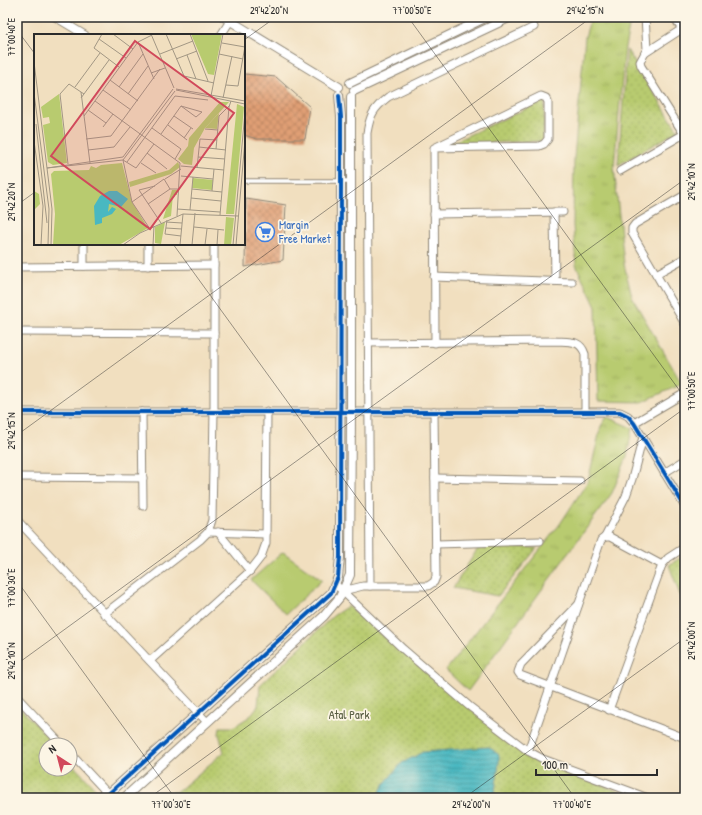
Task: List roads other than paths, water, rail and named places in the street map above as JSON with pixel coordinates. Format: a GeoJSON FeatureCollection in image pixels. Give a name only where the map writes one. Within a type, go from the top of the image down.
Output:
{"type":"FeatureCollection","features":[{"type":"Feature","properties":{"kind":"street"},"geometry":{"type":"LineString","coordinates":[[55,17],[82,34]]}},
{"type":"Feature","properties":{"kind":"street"},"geometry":{"type":"LineString","coordinates":[[221,34],[227,19],[339,91],[345,98],[352,90],[487,17]]}},
{"type":"Feature","properties":{"kind":"street"},"geometry":{"type":"LineString","coordinates":[[352,90],[511,17]]}},
{"type":"Feature","properties":{"kind":"street"},"geometry":{"type":"LineString","coordinates":[[620,170],[684,135],[641,66],[640,62],[647,49],[645,17]]}},
{"type":"Feature","properties":{"kind":"street"},"geometry":{"type":"LineString","coordinates":[[646,53],[683,32],[674,17]]}},
{"type":"Feature","properties":{"kind":"street"},"geometry":{"type":"LineString","coordinates":[[370,586],[367,133],[369,118],[376,106],[388,97],[534,27]]}},
{"type":"Feature","properties":{"kind":"street"},"geometry":{"type":"LineString","coordinates":[[78,762],[108,797],[198,713],[331,593],[338,577],[340,557],[341,344],[341,117],[339,91],[344,82],[352,90],[350,575],[343,591],[324,616],[124,798]]}},
{"type":"Feature","properties":{"kind":"street"},"geometry":{"type":"LineString","coordinates":[[541,96],[546,98],[548,102],[548,139],[540,146],[434,148],[541,96]]}},
{"type":"Feature","properties":{"kind":"street"},"geometry":{"type":"LineString","coordinates":[[434,148],[435,343]]}},
{"type":"Feature","properties":{"kind":"street"},"geometry":{"type":"LineString","coordinates":[[685,196],[635,224],[632,228],[632,233],[685,322]]}},
{"type":"Feature","properties":{"kind":"street"},"geometry":{"type":"LineString","coordinates":[[554,212],[555,281]]}},
{"type":"Feature","properties":{"kind":"street"},"geometry":{"type":"LineString","coordinates":[[434,214],[563,212]]}},
{"type":"Feature","properties":{"kind":"street"},"geometry":{"type":"LineString","coordinates":[[84,245],[84,266]]}},
{"type":"Feature","properties":{"kind":"street"},"geometry":{"type":"LineString","coordinates":[[148,245],[148,266]]}},
{"type":"Feature","properties":{"kind":"street"},"geometry":{"type":"LineString","coordinates":[[104,614],[200,540],[208,532],[212,520],[214,412],[214,245]]}},
{"type":"Feature","properties":{"kind":"street"},"geometry":{"type":"LineString","coordinates":[[656,274],[685,258]]}},
{"type":"Feature","properties":{"kind":"street"},"geometry":{"type":"LineString","coordinates":[[17,267],[214,265]]}},
{"type":"Feature","properties":{"kind":"street"},"geometry":{"type":"LineString","coordinates":[[434,277],[572,282]]}},
{"type":"Feature","properties":{"kind":"street"},"geometry":{"type":"LineString","coordinates":[[17,332],[214,333]]}},
{"type":"Feature","properties":{"kind":"street"},"geometry":{"type":"LineString","coordinates":[[368,344],[554,341],[578,343],[586,354],[585,412]]}},
{"type":"Feature","properties":{"kind":"street"},"geometry":{"type":"LineString","coordinates":[[341,344],[351,344]]}},
{"type":"Feature","properties":{"kind":"street"},"geometry":{"type":"LineString","coordinates":[[634,423],[685,393]]}},
{"type":"Feature","properties":{"kind":"street"},"geometry":{"type":"LineString","coordinates":[[150,661],[250,571],[261,557],[266,543],[267,411]]}},
{"type":"Feature","properties":{"kind":"street"},"geometry":{"type":"LineString","coordinates":[[17,412],[620,412],[628,416],[634,423],[685,507]]}},
{"type":"Feature","properties":{"kind":"street"},"geometry":{"type":"LineString","coordinates":[[142,412],[143,506]]}},
{"type":"Feature","properties":{"kind":"street"},"geometry":{"type":"LineString","coordinates":[[343,591],[363,586],[428,586],[434,582],[436,576],[436,544],[434,412]]}},
{"type":"Feature","properties":{"kind":"street"},"geometry":{"type":"LineString","coordinates":[[528,751],[601,540],[605,536],[621,506],[632,479],[643,437]]}},
{"type":"Feature","properties":{"kind":"street"},"geometry":{"type":"LineString","coordinates":[[664,472],[685,460]]}},
{"type":"Feature","properties":{"kind":"street"},"geometry":{"type":"LineString","coordinates":[[17,477],[143,478]]}},
{"type":"Feature","properties":{"kind":"street"},"geometry":{"type":"LineString","coordinates":[[435,478],[580,481]]}},
{"type":"Feature","properties":{"kind":"street"},"geometry":{"type":"LineString","coordinates":[[17,520],[207,722]]}},
{"type":"Feature","properties":{"kind":"street"},"geometry":{"type":"LineString","coordinates":[[208,532],[266,534]]}},
{"type":"Feature","properties":{"kind":"street"},"geometry":{"type":"LineString","coordinates":[[218,532],[250,571]]}},
{"type":"Feature","properties":{"kind":"street"},"geometry":{"type":"LineString","coordinates":[[605,536],[610,537],[662,565]]}},
{"type":"Feature","properties":{"kind":"street"},"geometry":{"type":"LineString","coordinates":[[436,544],[540,541]]}},
{"type":"Feature","properties":{"kind":"street"},"geometry":{"type":"LineString","coordinates":[[609,710],[662,565],[668,558],[685,547]]}},
{"type":"Feature","properties":{"kind":"street"},"geometry":{"type":"LineString","coordinates":[[335,584],[403,649],[469,706],[528,751],[543,759],[648,798]]}},
{"type":"Feature","properties":{"kind":"street"},"geometry":{"type":"LineString","coordinates":[[580,603],[521,664],[518,672],[523,678],[685,738]]}},
{"type":"Feature","properties":{"kind":"street"},"geometry":{"type":"LineString","coordinates":[[17,697],[54,737]]}},
{"type":"Feature","properties":{"kind":"lane"},"geometry":{"type":"LineString","coordinates":[[245,181],[351,181]]}},
{"type":"Feature","properties":{"kind":"water"},"geometry":{"type":"Polygon","coordinates":[[[489,747],[499,755],[494,798],[376,798],[385,783],[402,763],[423,752],[489,747]]]}},
{"type":"Feature","properties":{"kind":"place","name":"Margin Free Market"},"geometry":{"type":"Point","coordinates":[265,232]}},
{"type":"Feature","properties":{"kind":"park label","name":"Atal Park"},"geometry":{"type":"Point","coordinates":[349,715]}}]}
